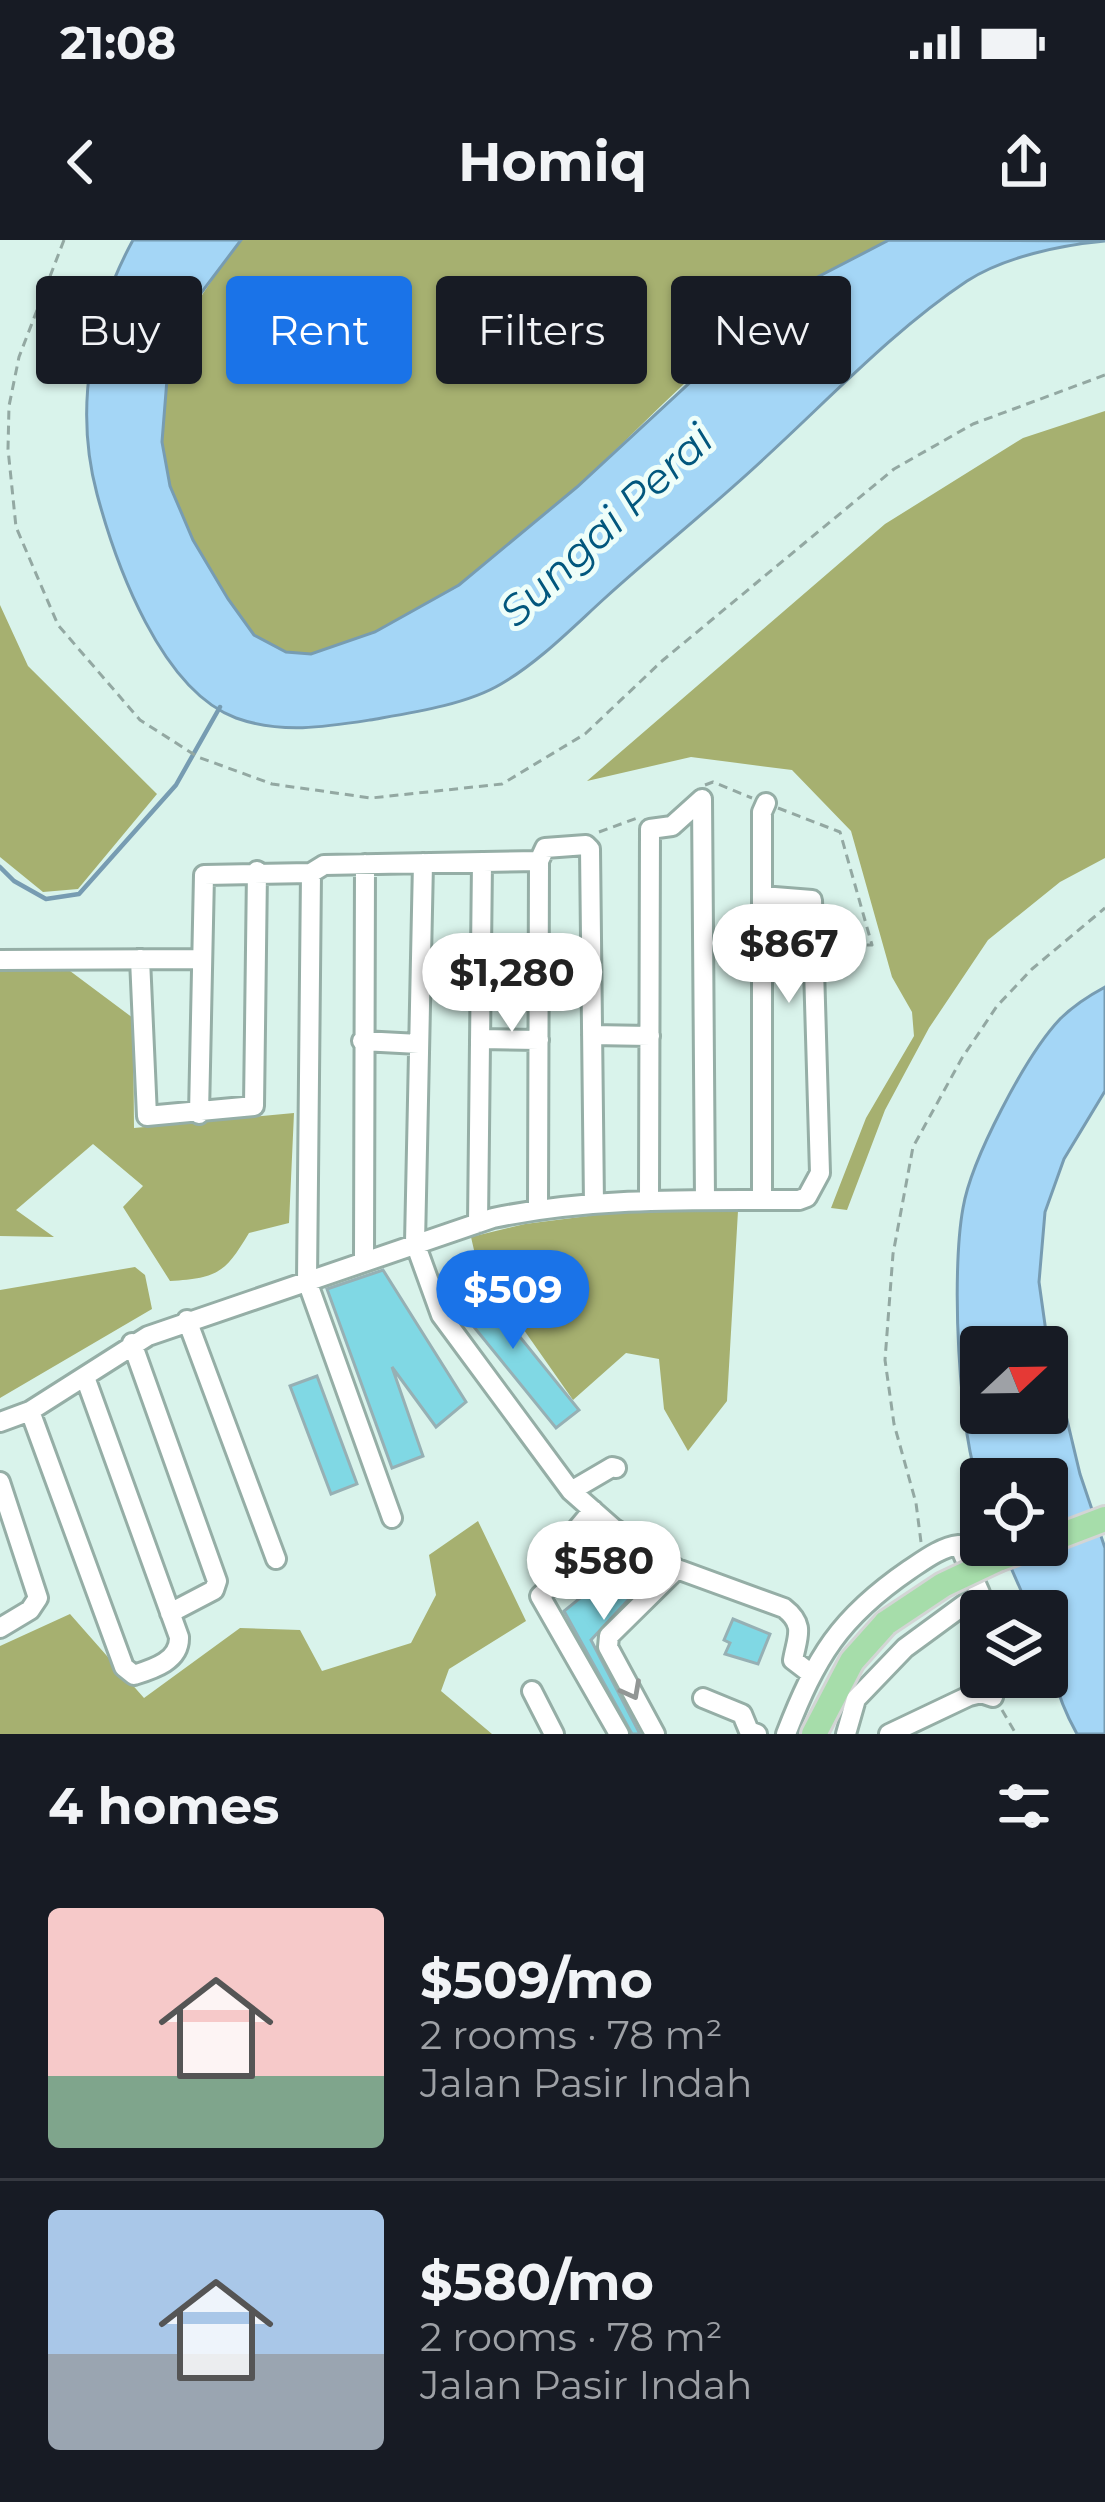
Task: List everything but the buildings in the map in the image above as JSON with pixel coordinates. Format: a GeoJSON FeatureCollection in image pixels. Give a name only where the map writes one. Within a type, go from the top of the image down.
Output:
{"type":"FeatureCollection","features":[{"type":"Feature","properties":{"kind":"main road"},"geometry":{"type":"LineString","coordinates":[[1068,1533],[1105,1519]]}},
{"type":"Feature","properties":{"kind":"main road"},"geometry":{"type":"LineString","coordinates":[[814,1734],[852,1661],[886,1623],[943,1585],[987,1566]]}},
{"type":"Feature","properties":{"kind":"street"},"geometry":{"type":"LineString","coordinates":[[649,1199],[651,828],[672,826],[702,799]]}},
{"type":"Feature","properties":{"kind":"street"},"geometry":{"type":"LineString","coordinates":[[702,799],[705,1200]]}},
{"type":"Feature","properties":{"kind":"street"},"geometry":{"type":"LineString","coordinates":[[762,1200],[762,812],[766,803]]}},
{"type":"Feature","properties":{"kind":"street"},"geometry":{"type":"LineString","coordinates":[[538,1209],[539,861],[550,845],[586,845],[590,852],[593,1204]]}},
{"type":"Feature","properties":{"kind":"street"},"geometry":{"type":"LineString","coordinates":[[200,1114],[203,880],[208,872],[311,873],[323,866],[539,861]]}},
{"type":"Feature","properties":{"kind":"street"},"geometry":{"type":"LineString","coordinates":[[478,1222],[482,862]]}},
{"type":"Feature","properties":{"kind":"street"},"geometry":{"type":"LineString","coordinates":[[423,863],[415,1243],[441,1315],[571,1491],[613,1528],[677,1569],[794,1616],[801,1634],[793,1660],[810,1672]]}},
{"type":"Feature","properties":{"kind":"street"},"geometry":{"type":"LineString","coordinates":[[364,864],[364,1262]]}},
{"type":"Feature","properties":{"kind":"street"},"geometry":{"type":"LineString","coordinates":[[140,959],[146,1114],[200,1114],[254,1106],[257,871]]}},
{"type":"Feature","properties":{"kind":"street"},"geometry":{"type":"LineString","coordinates":[[311,873],[307,1281],[392,1518]]}},
{"type":"Feature","properties":{"kind":"street"},"geometry":{"type":"LineString","coordinates":[[0,1422],[30,1411],[132,1343],[478,1222],[538,1209],[649,1199],[807,1197],[820,1173],[809,897],[762,896]]}},
{"type":"Feature","properties":{"kind":"street"},"geometry":{"type":"LineString","coordinates":[[0,959],[202,958]]}},
{"type":"Feature","properties":{"kind":"street"},"geometry":{"type":"LineString","coordinates":[[592,1035],[650,1036]]}},
{"type":"Feature","properties":{"kind":"street"},"geometry":{"type":"LineString","coordinates":[[480,1039],[538,1040]]}},
{"type":"Feature","properties":{"kind":"street"},"geometry":{"type":"LineString","coordinates":[[362,1041],[419,1044]]}},
{"type":"Feature","properties":{"kind":"street"},"geometry":{"type":"LineString","coordinates":[[187,1320],[276,1559]]}},
{"type":"Feature","properties":{"kind":"street"},"geometry":{"type":"LineString","coordinates":[[132,1343],[217,1581],[214,1590],[170,1613]]}},
{"type":"Feature","properties":{"kind":"street"},"geometry":{"type":"LineString","coordinates":[[30,1411],[124,1667],[134,1675],[155,1668],[179,1646],[85,1377]]}},
{"type":"Feature","properties":{"kind":"street"},"geometry":{"type":"LineString","coordinates":[[571,1491],[616,1468]]}},
{"type":"Feature","properties":{"kind":"street"},"geometry":{"type":"LineString","coordinates":[[0,1482],[38,1598],[30,1610],[0,1628]]}},
{"type":"Feature","properties":{"kind":"street"},"geometry":{"type":"LineString","coordinates":[[577,1529],[593,1510]]}},
{"type":"Feature","properties":{"kind":"street"},"geometry":{"type":"LineString","coordinates":[[613,1528],[540,1595],[619,1734]]}},
{"type":"Feature","properties":{"kind":"street"},"geometry":{"type":"LineString","coordinates":[[786,1734],[810,1672],[856,1611],[921,1562],[959,1545],[980,1593],[905,1648],[856,1699],[846,1734]]}},
{"type":"Feature","properties":{"kind":"street"},"geometry":{"type":"LineString","coordinates":[[655,1734],[608,1647],[609,1636],[677,1569]]}},
{"type":"Feature","properties":{"kind":"street"},"geometry":{"type":"LineString","coordinates":[[532,1691],[554,1734]]}},
{"type":"Feature","properties":{"kind":"street"},"geometry":{"type":"LineString","coordinates":[[703,1698],[742,1714],[749,1731],[757,1734]]}},
{"type":"Feature","properties":{"kind":"street"},"geometry":{"type":"LineString","coordinates":[[889,1734],[965,1698]]}},
{"type":"Feature","properties":{"kind":"path"},"geometry":{"type":"LineString","coordinates":[[64,240],[20,357],[9,406],[8,449],[16,527],[58,625],[140,720],[198,757],[272,784],[371,799],[502,784],[585,734],[695,633],[894,470],[973,424],[1105,375]]}},
{"type":"Feature","properties":{"kind":"path"},"geometry":{"type":"LineString","coordinates":[[702,799],[698,787],[712,782],[840,832],[872,945],[812,945]]}},
{"type":"Feature","properties":{"kind":"path"},"geometry":{"type":"LineString","coordinates":[[586,845],[590,836],[629,818],[640,817],[651,828]]}},
{"type":"Feature","properties":{"kind":"path"},"geometry":{"type":"LineString","coordinates":[[921,1562],[916,1503],[894,1424],[885,1360],[893,1254],[913,1147],[954,1071],[997,1006],[1031,969],[1105,908]]}},
{"type":"Feature","properties":{"kind":"path"},"geometry":{"type":"LineString","coordinates":[[994,1698],[1016,1734]]}},
{"type":"Feature","properties":{"kind":"green space"},"geometry":{"type":"Polygon","coordinates":[[[241,240],[889,240],[824,276],[671,276],[671,384],[684,384],[548,514],[444,596],[391,627],[337,648],[304,654],[267,643],[240,619],[215,582],[174,500],[163,439],[165,384],[202,384],[202,295],[241,240]]]}},
{"type":"Feature","properties":{"kind":"green space"},"geometry":{"type":"Polygon","coordinates":[[[1105,411],[1105,858],[1060,882],[988,940],[929,1028],[885,1110],[847,1210],[831,1208],[866,1118],[914,1036],[912,1012],[892,977],[851,831],[792,770],[691,757],[587,781],[885,524],[1023,438],[1105,411]]]}},
{"type":"Feature","properties":{"kind":"green space"},"geometry":{"type":"Polygon","coordinates":[[[0,605],[28,666],[157,794],[78,889],[43,892],[0,857],[0,605]]]}},
{"type":"Feature","properties":{"kind":"green space"},"geometry":{"type":"Polygon","coordinates":[[[0,962],[62,965],[133,1018],[134,1128],[294,1113],[289,1223],[249,1233],[226,1265],[210,1275],[170,1281],[123,1207],[143,1186],[93,1144],[16,1210],[54,1237],[0,1236],[0,962]]]}},
{"type":"Feature","properties":{"kind":"green space"},"geometry":{"type":"Polygon","coordinates":[[[643,1209],[738,1211],[727,1401],[688,1451],[664,1409],[659,1359],[626,1353],[573,1400],[477,1263],[471,1237],[525,1224],[643,1209]]]}},
{"type":"Feature","properties":{"kind":"green space"},"geometry":{"type":"Polygon","coordinates":[[[135,1267],[145,1275],[152,1309],[0,1398],[0,1290],[135,1267]]]}},
{"type":"Feature","properties":{"kind":"green space"},"geometry":{"type":"Polygon","coordinates":[[[478,1521],[526,1621],[449,1669],[441,1691],[492,1734],[0,1734],[0,1646],[70,1614],[144,1698],[240,1628],[300,1630],[322,1671],[411,1643],[436,1595],[429,1555],[478,1521]]]}},
{"type":"Feature","properties":{"kind":"water"},"geometry":{"type":"Polygon","coordinates":[[[133,240],[241,240],[202,292],[202,276],[115,276],[133,240]]]}},
{"type":"Feature","properties":{"kind":"water"},"geometry":{"type":"Polygon","coordinates":[[[889,240],[1105,241],[1052,249],[982,273],[889,342],[851,378],[851,276],[820,276],[889,240]]]}},
{"type":"Feature","properties":{"kind":"water","name":"Sungai Perai"},"geometry":{"type":"Polygon","coordinates":[[[88,384],[167,384],[162,442],[170,486],[193,540],[254,635],[286,652],[311,654],[375,632],[459,585],[577,487],[688,384],[844,384],[555,644],[501,684],[437,707],[303,728],[236,718],[209,703],[164,654],[130,589],[97,494],[90,462],[88,384]]]}},
{"type":"Feature","properties":{"kind":"water"},"geometry":{"type":"Polygon","coordinates":[[[1105,987],[1105,1091],[1064,1159],[1045,1212],[1039,1282],[1045,1326],[960,1326],[960,1366],[959,1237],[968,1188],[1002,1109],[1032,1057],[1046,1035],[1105,987]]]}},
{"type":"Feature","properties":{"kind":"water"},"geometry":{"type":"Polygon","coordinates":[[[1068,1424],[1105,1548],[1105,1734],[1077,1734],[1061,1698],[1068,1698],[1068,1590],[1021,1590],[1010,1566],[1068,1566],[1068,1458],[972,1458],[968,1434],[1068,1434],[1068,1424]]]}},
{"type":"Feature","properties":{"kind":"waterway"},"geometry":{"type":"LineString","coordinates":[[0,867],[46,899],[79,894],[176,785],[220,707]]}}]}
